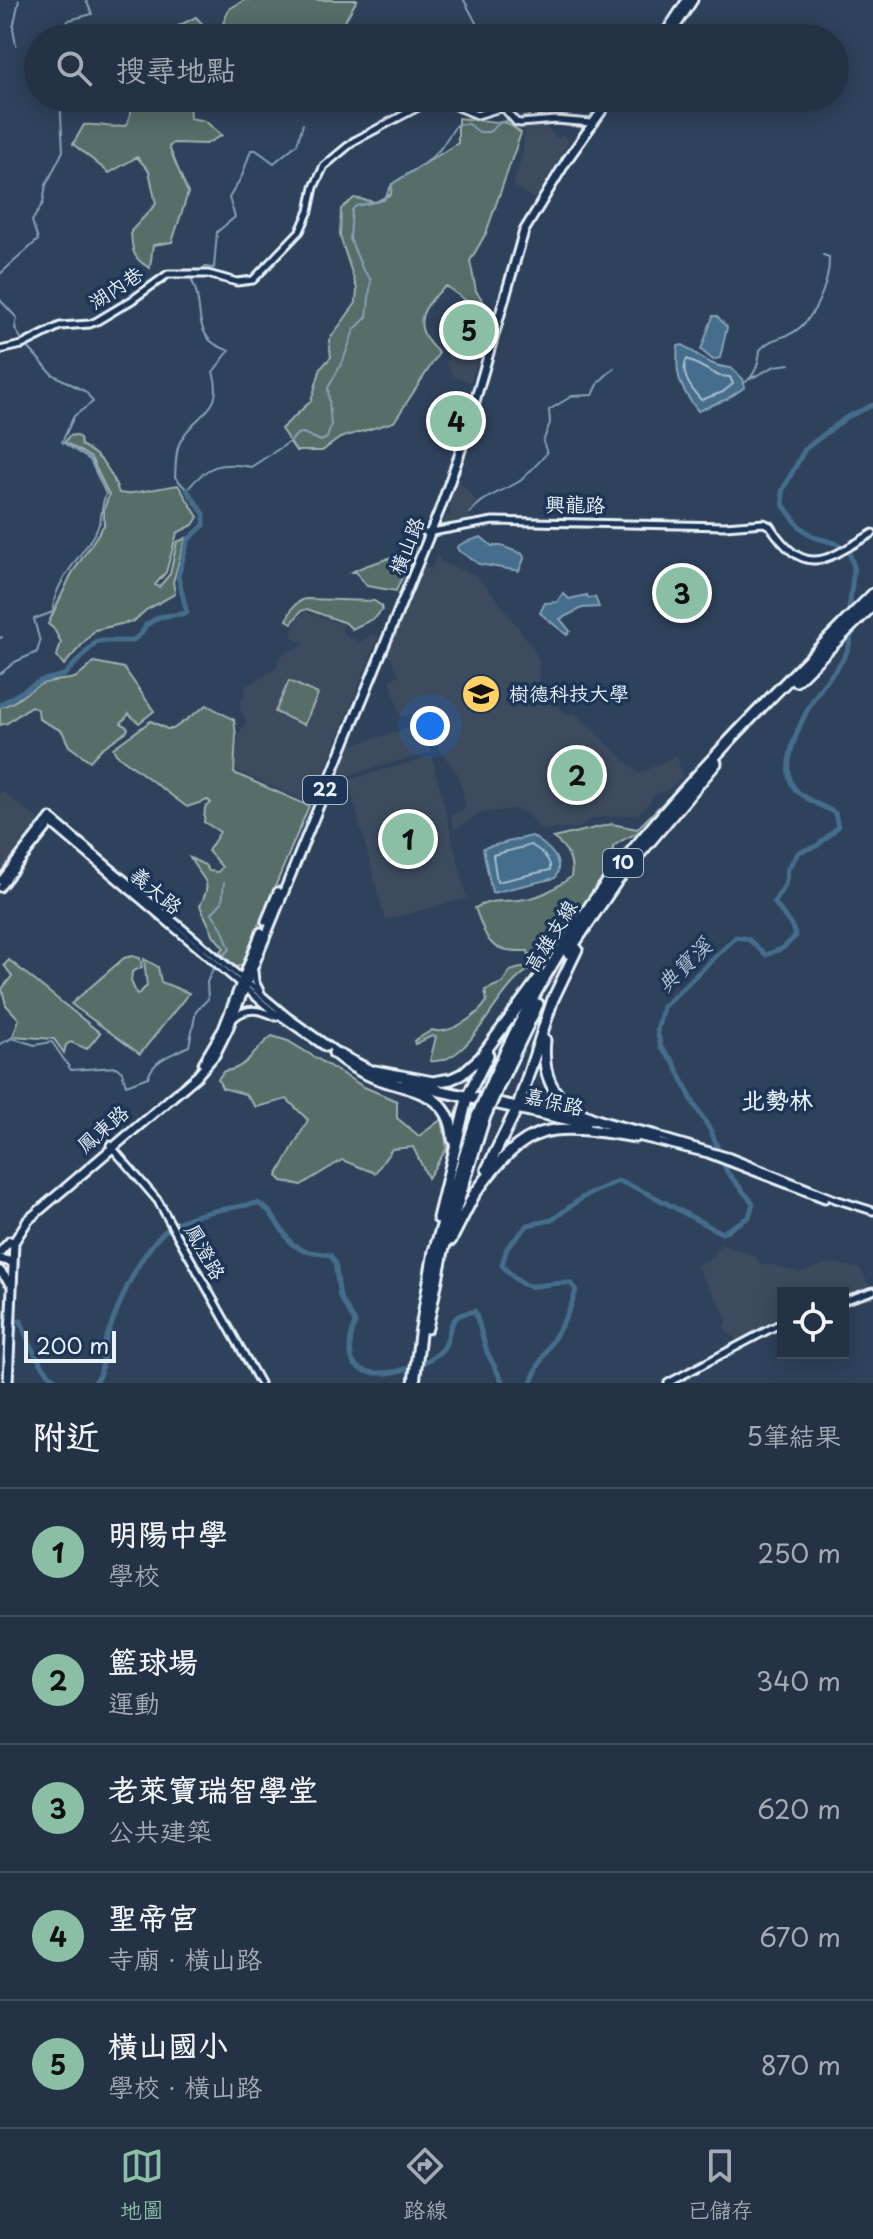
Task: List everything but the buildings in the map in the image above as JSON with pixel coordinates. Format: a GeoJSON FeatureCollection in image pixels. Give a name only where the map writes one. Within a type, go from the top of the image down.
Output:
{"type":"FeatureCollection","features":[{"type":"Feature","properties":{"kind":"highway","name":"高雄支線"},"geometry":{"type":"LineString","coordinates":[[417,1383],[424,1305],[434,1251],[481,1118],[538,992],[611,877],[696,776],[863,610],[873,594]]}},
{"type":"Feature","properties":{"kind":"highway","name":"高雄支線"},"geometry":{"type":"LineString","coordinates":[[863,610],[873,605]]}},
{"type":"Feature","properties":{"kind":"highway","name":"高雄支線"},"geometry":{"type":"LineString","coordinates":[[496,1082],[542,995],[610,890],[701,780],[794,678]]}},
{"type":"Feature","properties":{"kind":"highway"},"geometry":{"type":"LineString","coordinates":[[438,1273],[517,1108],[568,964],[610,890]]}},
{"type":"Feature","properties":{"kind":"highway"},"geometry":{"type":"LineString","coordinates":[[375,1071],[433,1082],[451,1079],[475,1064],[591,905]]}},
{"type":"Feature","properties":{"kind":"highway"},"geometry":{"type":"LineString","coordinates":[[424,1305],[433,1240],[468,1097],[488,1053],[517,1008]]}},
{"type":"Feature","properties":{"kind":"highway"},"geometry":{"type":"LineString","coordinates":[[548,1020],[544,1060],[553,1089],[564,1103],[592,1119],[657,1136]]}},
{"type":"Feature","properties":{"kind":"highway"},"geometry":{"type":"LineString","coordinates":[[334,1053],[367,1075],[417,1090],[434,1099],[450,1122],[453,1151]]}},
{"type":"Feature","properties":{"kind":"highway","name":"高雄支線"},"geometry":{"type":"LineString","coordinates":[[422,1333],[481,1118]]}},
{"type":"Feature","properties":{"kind":"highway"},"geometry":{"type":"LineString","coordinates":[[474,1195],[507,1153],[544,1132],[578,1128],[635,1137]]}},
{"type":"Feature","properties":{"kind":"main road"},"geometry":{"type":"LineString","coordinates":[[676,24],[690,0]]}},
{"type":"Feature","properties":{"kind":"main road","name":"22"},"geometry":{"type":"LineString","coordinates":[[588,123],[597,112]]}},
{"type":"Feature","properties":{"kind":"main road","name":"橫山路"},"geometry":{"type":"LineString","coordinates":[[244,983],[257,958],[461,450],[524,231],[588,123]]}},
{"type":"Feature","properties":{"kind":"main road","name":"橫山路"},"geometry":{"type":"LineString","coordinates":[[244,983],[428,532]]}},
{"type":"Feature","properties":{"kind":"main road","name":"鳳東路"},"geometry":{"type":"LineString","coordinates":[[11,1308],[7,1263],[22,1226],[211,1061],[228,1029],[244,983]]}},
{"type":"Feature","properties":{"kind":"main road","name":"鳳東路"},"geometry":{"type":"LineString","coordinates":[[178,1089],[213,1048],[244,983]]}},
{"type":"Feature","properties":{"kind":"main road","name":"鳳東路"},"geometry":{"type":"LineString","coordinates":[[11,1308],[7,1263],[10,1241],[22,1221],[111,1147]]}},
{"type":"Feature","properties":{"kind":"main road"},"geometry":{"type":"LineString","coordinates":[[0,1252],[10,1241]]}},
{"type":"Feature","properties":{"kind":"main road"},"geometry":{"type":"LineString","coordinates":[[0,1271],[9,1282]]}},
{"type":"Feature","properties":{"kind":"main road","name":"22"},"geometry":{"type":"LineString","coordinates":[[6,1383],[11,1308]]}},
{"type":"Feature","properties":{"kind":"street","name":"湖內巷"},"geometry":{"type":"LineString","coordinates":[[0,350],[22,345],[60,326],[97,321],[168,274],[208,274],[237,282],[253,280],[300,231],[324,166],[354,141],[406,112]]}},
{"type":"Feature","properties":{"kind":"street","name":"湖內巷"},"geometry":{"type":"LineString","coordinates":[[508,112],[520,123],[556,120],[588,123]]}},
{"type":"Feature","properties":{"kind":"street","name":"興龍路"},"geometry":{"type":"LineString","coordinates":[[428,532],[493,521],[725,526],[767,524],[789,551],[799,558],[823,560],[873,533]]}},
{"type":"Feature","properties":{"kind":"street"},"geometry":{"type":"LineString","coordinates":[[0,881],[51,821]]}},
{"type":"Feature","properties":{"kind":"street"},"geometry":{"type":"LineString","coordinates":[[0,888],[51,821]]}},
{"type":"Feature","properties":{"kind":"street","name":"義大路"},"geometry":{"type":"LineString","coordinates":[[51,821],[244,983]]}},
{"type":"Feature","properties":{"kind":"street"},"geometry":{"type":"LineString","coordinates":[[257,958],[255,981],[269,1001]]}},
{"type":"Feature","properties":{"kind":"street","name":"嘉保路"},"geometry":{"type":"LineString","coordinates":[[244,983],[336,1051],[375,1071],[468,1097]]}},
{"type":"Feature","properties":{"kind":"street","name":"嘉保路"},"geometry":{"type":"LineString","coordinates":[[244,983],[286,1021],[334,1053],[381,1077],[708,1152]]}},
{"type":"Feature","properties":{"kind":"street"},"geometry":{"type":"LineString","coordinates":[[228,1029],[236,1015],[249,1010],[260,1010],[286,1021]]}},
{"type":"Feature","properties":{"kind":"street","name":"嘉保路"},"geometry":{"type":"LineString","coordinates":[[517,1108],[657,1136],[729,1159],[873,1213]]}},
{"type":"Feature","properties":{"kind":"street","name":"鳳澄路"},"geometry":{"type":"LineString","coordinates":[[111,1147],[150,1191],[168,1217],[260,1383]]}},
{"type":"Feature","properties":{"kind":"street"},"geometry":{"type":"LineString","coordinates":[[849,1299],[873,1291]]}},
{"type":"Feature","properties":{"kind":"street"},"geometry":{"type":"LineString","coordinates":[[668,1383],[777,1325]]}},
{"type":"Feature","properties":{"kind":"shaded area"},"geometry":{"type":"Polygon","coordinates":[[[543,123],[557,139],[563,135],[569,142],[535,199],[513,186],[523,152],[525,126],[543,123]]]}},
{"type":"Feature","properties":{"kind":"shaded area"},"geometry":{"type":"Polygon","coordinates":[[[463,306],[489,316],[471,382],[455,377],[446,364],[449,355],[441,348],[461,316],[463,306]]]}},
{"type":"Feature","properties":{"kind":"shaded area"},"geometry":{"type":"Polygon","coordinates":[[[455,476],[477,502],[469,514],[470,520],[442,526],[444,518],[451,513],[449,492],[455,476]]]}},
{"type":"Feature","properties":{"kind":"shaded area","name":"樹德科技大學"},"geometry":{"type":"Polygon","coordinates":[[[437,555],[441,562],[476,575],[497,599],[530,644],[539,660],[539,680],[565,714],[575,713],[639,774],[677,755],[682,777],[667,790],[653,795],[648,805],[637,814],[593,818],[580,828],[541,830],[526,813],[516,809],[483,812],[454,830],[451,815],[466,808],[458,774],[419,714],[400,716],[390,679],[400,675],[386,650],[420,565],[431,569],[437,555]]]}},
{"type":"Feature","properties":{"kind":"shaded area"},"geometry":{"type":"Polygon","coordinates":[[[305,612],[344,625],[342,630],[346,636],[361,642],[371,634],[379,635],[311,804],[235,770],[239,733],[246,722],[240,708],[246,686],[275,669],[281,655],[305,644],[294,639],[291,633],[299,616],[305,612]]]}},
{"type":"Feature","properties":{"kind":"shaded area"},"geometry":{"type":"Polygon","coordinates":[[[424,724],[431,752],[336,779],[348,746],[424,724]]]}},
{"type":"Feature","properties":{"kind":"shaded area"},"geometry":{"type":"Polygon","coordinates":[[[432,756],[467,898],[385,920],[348,780],[432,756]]]}},
{"type":"Feature","properties":{"kind":"shaded area"},"geometry":{"type":"Polygon","coordinates":[[[0,790],[44,823],[0,876],[0,790]]]}},
{"type":"Feature","properties":{"kind":"shaded area"},"geometry":{"type":"Polygon","coordinates":[[[720,1244],[755,1256],[762,1266],[768,1264],[800,1273],[830,1263],[861,1269],[869,1286],[849,1292],[849,1287],[777,1287],[777,1318],[738,1340],[726,1332],[724,1326],[727,1321],[723,1310],[696,1266],[713,1258],[720,1244]]]}},
{"type":"Feature","properties":{"kind":"green space"},"geometry":{"type":"Polygon","coordinates":[[[245,0],[357,0],[343,24],[223,24],[229,9],[245,0]]]}},
{"type":"Feature","properties":{"kind":"green space"},"geometry":{"type":"Polygon","coordinates":[[[196,17],[203,24],[182,24],[196,17]]]}},
{"type":"Feature","properties":{"kind":"green space"},"geometry":{"type":"Polygon","coordinates":[[[131,112],[190,112],[190,118],[205,121],[222,135],[206,144],[173,143],[169,147],[188,193],[172,242],[153,245],[150,268],[134,253],[131,231],[156,204],[149,171],[137,157],[109,173],[73,144],[84,125],[127,125],[131,112]]]}},
{"type":"Feature","properties":{"kind":"green space"},"geometry":{"type":"Polygon","coordinates":[[[458,118],[507,123],[521,133],[486,233],[470,261],[476,291],[489,309],[472,305],[446,286],[430,302],[422,318],[424,335],[439,353],[394,422],[340,438],[322,451],[296,451],[281,429],[311,401],[321,368],[331,357],[329,340],[356,303],[357,289],[340,236],[341,209],[354,198],[376,202],[391,194],[392,184],[458,143],[458,118]]]}},
{"type":"Feature","properties":{"kind":"green space"},"geometry":{"type":"Polygon","coordinates":[[[69,436],[80,438],[81,445],[105,465],[119,493],[178,485],[198,517],[193,525],[177,533],[166,572],[155,585],[159,587],[170,574],[177,542],[186,538],[173,582],[175,594],[146,610],[134,621],[95,630],[64,665],[57,656],[61,642],[48,624],[71,575],[104,525],[104,509],[109,495],[91,458],[65,442],[69,436]]]}},
{"type":"Feature","properties":{"kind":"green space"},"geometry":{"type":"Polygon","coordinates":[[[412,541],[417,543],[396,591],[367,586],[356,572],[352,572],[392,557],[412,541]]]}},
{"type":"Feature","properties":{"kind":"green space"},"geometry":{"type":"Polygon","coordinates":[[[305,599],[374,601],[382,606],[382,610],[375,618],[352,629],[346,623],[307,609],[301,611],[292,623],[287,620],[293,607],[305,599]]]}},
{"type":"Feature","properties":{"kind":"green space"},"geometry":{"type":"Polygon","coordinates":[[[94,662],[124,668],[154,711],[139,723],[129,714],[121,723],[128,728],[127,731],[90,761],[69,746],[62,731],[39,719],[38,710],[31,706],[0,725],[0,707],[12,703],[38,685],[71,679],[94,662]]]}},
{"type":"Feature","properties":{"kind":"green space"},"geometry":{"type":"Polygon","coordinates":[[[289,681],[318,694],[304,725],[275,712],[289,681]]]}},
{"type":"Feature","properties":{"kind":"green space"},"geometry":{"type":"Polygon","coordinates":[[[207,705],[234,720],[234,773],[309,806],[242,965],[236,967],[220,952],[224,948],[214,936],[200,906],[206,890],[205,880],[190,858],[205,865],[209,871],[218,872],[222,867],[208,851],[220,832],[204,822],[205,808],[211,803],[208,800],[187,807],[116,754],[113,748],[151,721],[173,729],[207,705]]]}},
{"type":"Feature","properties":{"kind":"green space"},"geometry":{"type":"Polygon","coordinates":[[[573,761],[598,783],[590,792],[559,787],[573,761]]]}},
{"type":"Feature","properties":{"kind":"green space"},"geometry":{"type":"Polygon","coordinates":[[[683,783],[650,822],[613,847],[614,862],[542,964],[526,971],[512,984],[461,1049],[446,1059],[430,1061],[436,1037],[415,1044],[414,1041],[432,1030],[447,1030],[471,1018],[487,1001],[485,990],[502,983],[510,971],[527,966],[530,959],[528,951],[504,950],[491,943],[475,908],[495,901],[531,898],[555,888],[571,877],[572,871],[568,855],[553,838],[612,824],[637,829],[683,783]]]}},
{"type":"Feature","properties":{"kind":"green space"},"geometry":{"type":"Polygon","coordinates":[[[124,958],[140,958],[142,967],[132,972],[131,981],[137,995],[147,986],[144,959],[158,967],[161,982],[189,993],[140,1054],[71,1004],[124,958]]]}},
{"type":"Feature","properties":{"kind":"green space"},"geometry":{"type":"Polygon","coordinates":[[[9,960],[100,1033],[87,1049],[71,1042],[66,1045],[64,1053],[54,1039],[13,1036],[19,1019],[6,1005],[2,989],[12,976],[4,965],[9,960]]]}},
{"type":"Feature","properties":{"kind":"green space"},"geometry":{"type":"Polygon","coordinates":[[[272,1036],[288,1041],[364,1087],[397,1101],[397,1118],[419,1136],[442,1119],[447,1148],[428,1178],[413,1147],[392,1149],[375,1173],[342,1160],[301,1185],[282,1181],[277,1176],[308,1120],[287,1099],[256,1107],[245,1094],[222,1088],[218,1079],[224,1071],[245,1063],[272,1036]]]}},
{"type":"Feature","properties":{"kind":"water"},"geometry":{"type":"Polygon","coordinates":[[[713,316],[717,316],[727,327],[720,358],[713,360],[701,350],[713,316]]]}},
{"type":"Feature","properties":{"kind":"water"},"geometry":{"type":"Polygon","coordinates":[[[683,345],[712,363],[731,368],[743,379],[745,387],[727,399],[698,411],[678,374],[678,346],[683,345]]]}},
{"type":"Feature","properties":{"kind":"water"},"geometry":{"type":"Polygon","coordinates":[[[481,537],[492,546],[523,554],[519,571],[479,564],[458,550],[457,547],[462,544],[481,537]]]}},
{"type":"Feature","properties":{"kind":"water"},"geometry":{"type":"Polygon","coordinates":[[[563,593],[569,599],[587,595],[588,598],[595,597],[599,607],[582,608],[560,619],[570,631],[567,635],[540,613],[545,603],[557,602],[563,593]]]}},
{"type":"Feature","properties":{"kind":"water"},"geometry":{"type":"Polygon","coordinates":[[[532,836],[548,848],[556,859],[558,871],[555,878],[492,893],[483,848],[532,836]]]}},
{"type":"Feature","properties":{"kind":"waterway"},"geometry":{"type":"LineString","coordinates":[[16,45],[13,28],[19,0]]}},
{"type":"Feature","properties":{"kind":"waterway"},"geometry":{"type":"LineString","coordinates":[[66,24],[69,20],[92,14],[86,0]]}},
{"type":"Feature","properties":{"kind":"waterway"},"geometry":{"type":"LineString","coordinates":[[464,0],[477,24]]}},
{"type":"Feature","properties":{"kind":"waterway"},"geometry":{"type":"LineString","coordinates":[[0,274],[38,240],[32,221],[43,203],[46,185],[63,151],[61,112]]}},
{"type":"Feature","properties":{"kind":"waterway"},"geometry":{"type":"LineString","coordinates":[[303,124],[297,144],[274,163],[256,150],[251,150],[242,176],[229,198],[235,217],[217,232],[214,268],[205,267],[194,274],[192,281],[206,336],[229,351],[213,372],[216,385],[213,403],[188,430],[178,448],[175,477],[187,490],[201,475],[215,467],[251,467],[297,434],[303,433],[321,441],[327,438],[331,425],[328,388],[343,361],[354,330],[367,317],[371,280],[362,268],[350,239],[352,210],[356,206],[384,200],[392,184],[428,161],[457,124],[468,124],[479,132],[489,132],[501,122],[529,116],[530,112]]}},
{"type":"Feature","properties":{"kind":"waterway"},"geometry":{"type":"LineString","coordinates":[[744,383],[756,369],[760,350],[797,330],[812,313],[827,279],[829,257],[823,255]]}},
{"type":"Feature","properties":{"kind":"waterway"},"geometry":{"type":"LineString","coordinates":[[0,300],[17,318],[15,329],[23,341]]}},
{"type":"Feature","properties":{"kind":"waterway"},"geometry":{"type":"LineString","coordinates":[[0,674],[15,662],[37,652],[40,642],[34,619],[53,612],[54,600],[64,577],[99,524],[106,494],[90,460],[62,442],[74,416],[93,402],[86,392],[52,374],[27,346]]}},
{"type":"Feature","properties":{"kind":"waterway"},"geometry":{"type":"LineString","coordinates":[[750,379],[775,366],[790,364]]}},
{"type":"Feature","properties":{"kind":"waterway"},"geometry":{"type":"LineString","coordinates":[[470,513],[487,498],[520,481],[547,453],[543,442],[550,423],[549,410],[572,396],[593,395],[599,382],[614,368]]}},
{"type":"Feature","properties":{"kind":"waterway","name":"典寶溪"},"geometry":{"type":"LineString","coordinates":[[849,610],[854,567],[849,552],[835,543],[813,537],[799,526],[784,506],[782,491],[805,449],[847,417],[873,405]]}},
{"type":"Feature","properties":{"kind":"waterway"},"geometry":{"type":"LineString","coordinates":[[0,705],[40,681],[64,675],[97,641],[132,641],[146,625],[159,617],[187,613],[178,576],[188,540],[204,525],[204,514],[187,490]]}},
{"type":"Feature","properties":{"kind":"waterway","name":"典寶溪"},"geometry":{"type":"LineString","coordinates":[[531,1383],[568,1313],[576,1289],[570,1283],[527,1286],[502,1265],[507,1248],[528,1225],[552,1220],[583,1197],[618,1181],[722,1233],[749,1217],[753,1203],[727,1172],[711,1131],[673,1061],[661,1048],[657,1030],[663,1007],[736,937],[748,939],[766,955],[783,948],[796,936],[774,902],[785,885],[788,868],[799,852],[817,846],[838,827],[835,813],[806,798],[793,786],[789,776],[791,750],[808,709],[844,656],[851,634]]}},
{"type":"Feature","properties":{"kind":"waterway"},"geometry":{"type":"LineString","coordinates":[[222,957],[230,949],[212,913],[222,902],[224,883]]}},
{"type":"Feature","properties":{"kind":"waterway"},"geometry":{"type":"LineString","coordinates":[[0,1044],[12,1038],[35,1045],[52,1042],[71,1070],[116,1067],[122,1072],[126,1085],[148,1077],[159,1061],[189,1046],[196,1011],[208,999],[207,982],[215,965]]}},
{"type":"Feature","properties":{"kind":"waterway","name":"典寶溪"},"geometry":{"type":"LineString","coordinates":[[94,1383],[102,1367],[105,1342],[119,1306],[135,1272],[155,1242],[166,1230],[188,1218],[258,1203],[269,1211],[291,1243],[304,1251],[330,1255],[335,1262],[340,1297],[355,1322],[350,1348],[352,1359],[362,1370],[385,1373],[423,1363],[445,1347],[457,1317],[475,1311],[487,1352],[503,1383]]}},
{"type":"Feature","properties":{"kind":"waterway","name":"典寶溪"},"geometry":{"type":"LineString","coordinates":[[0,1323],[21,1321],[36,1355],[60,1383]]}},
{"type":"Feature","properties":{"kind":"place","name":"橫山國小"},"geometry":{"type":"Point","coordinates":[469,330]}},
{"type":"Feature","properties":{"kind":"place","name":"聖帝宮"},"geometry":{"type":"Point","coordinates":[456,421]}},
{"type":"Feature","properties":{"kind":"place","name":"老萊寶瑞智學堂"},"geometry":{"type":"Point","coordinates":[682,593]}},
{"type":"Feature","properties":{"kind":"place","name":"樹德科技大學"},"geometry":{"type":"Point","coordinates":[481,694]}},
{"type":"Feature","properties":{"kind":"place","name":"籃球場"},"geometry":{"type":"Point","coordinates":[577,775]}},
{"type":"Feature","properties":{"kind":"place","name":"明陽中學"},"geometry":{"type":"Point","coordinates":[408,839]}},
{"type":"Feature","properties":{"kind":"district","name":"北勢林"},"geometry":{"type":"Point","coordinates":[777,1101]}}]}
